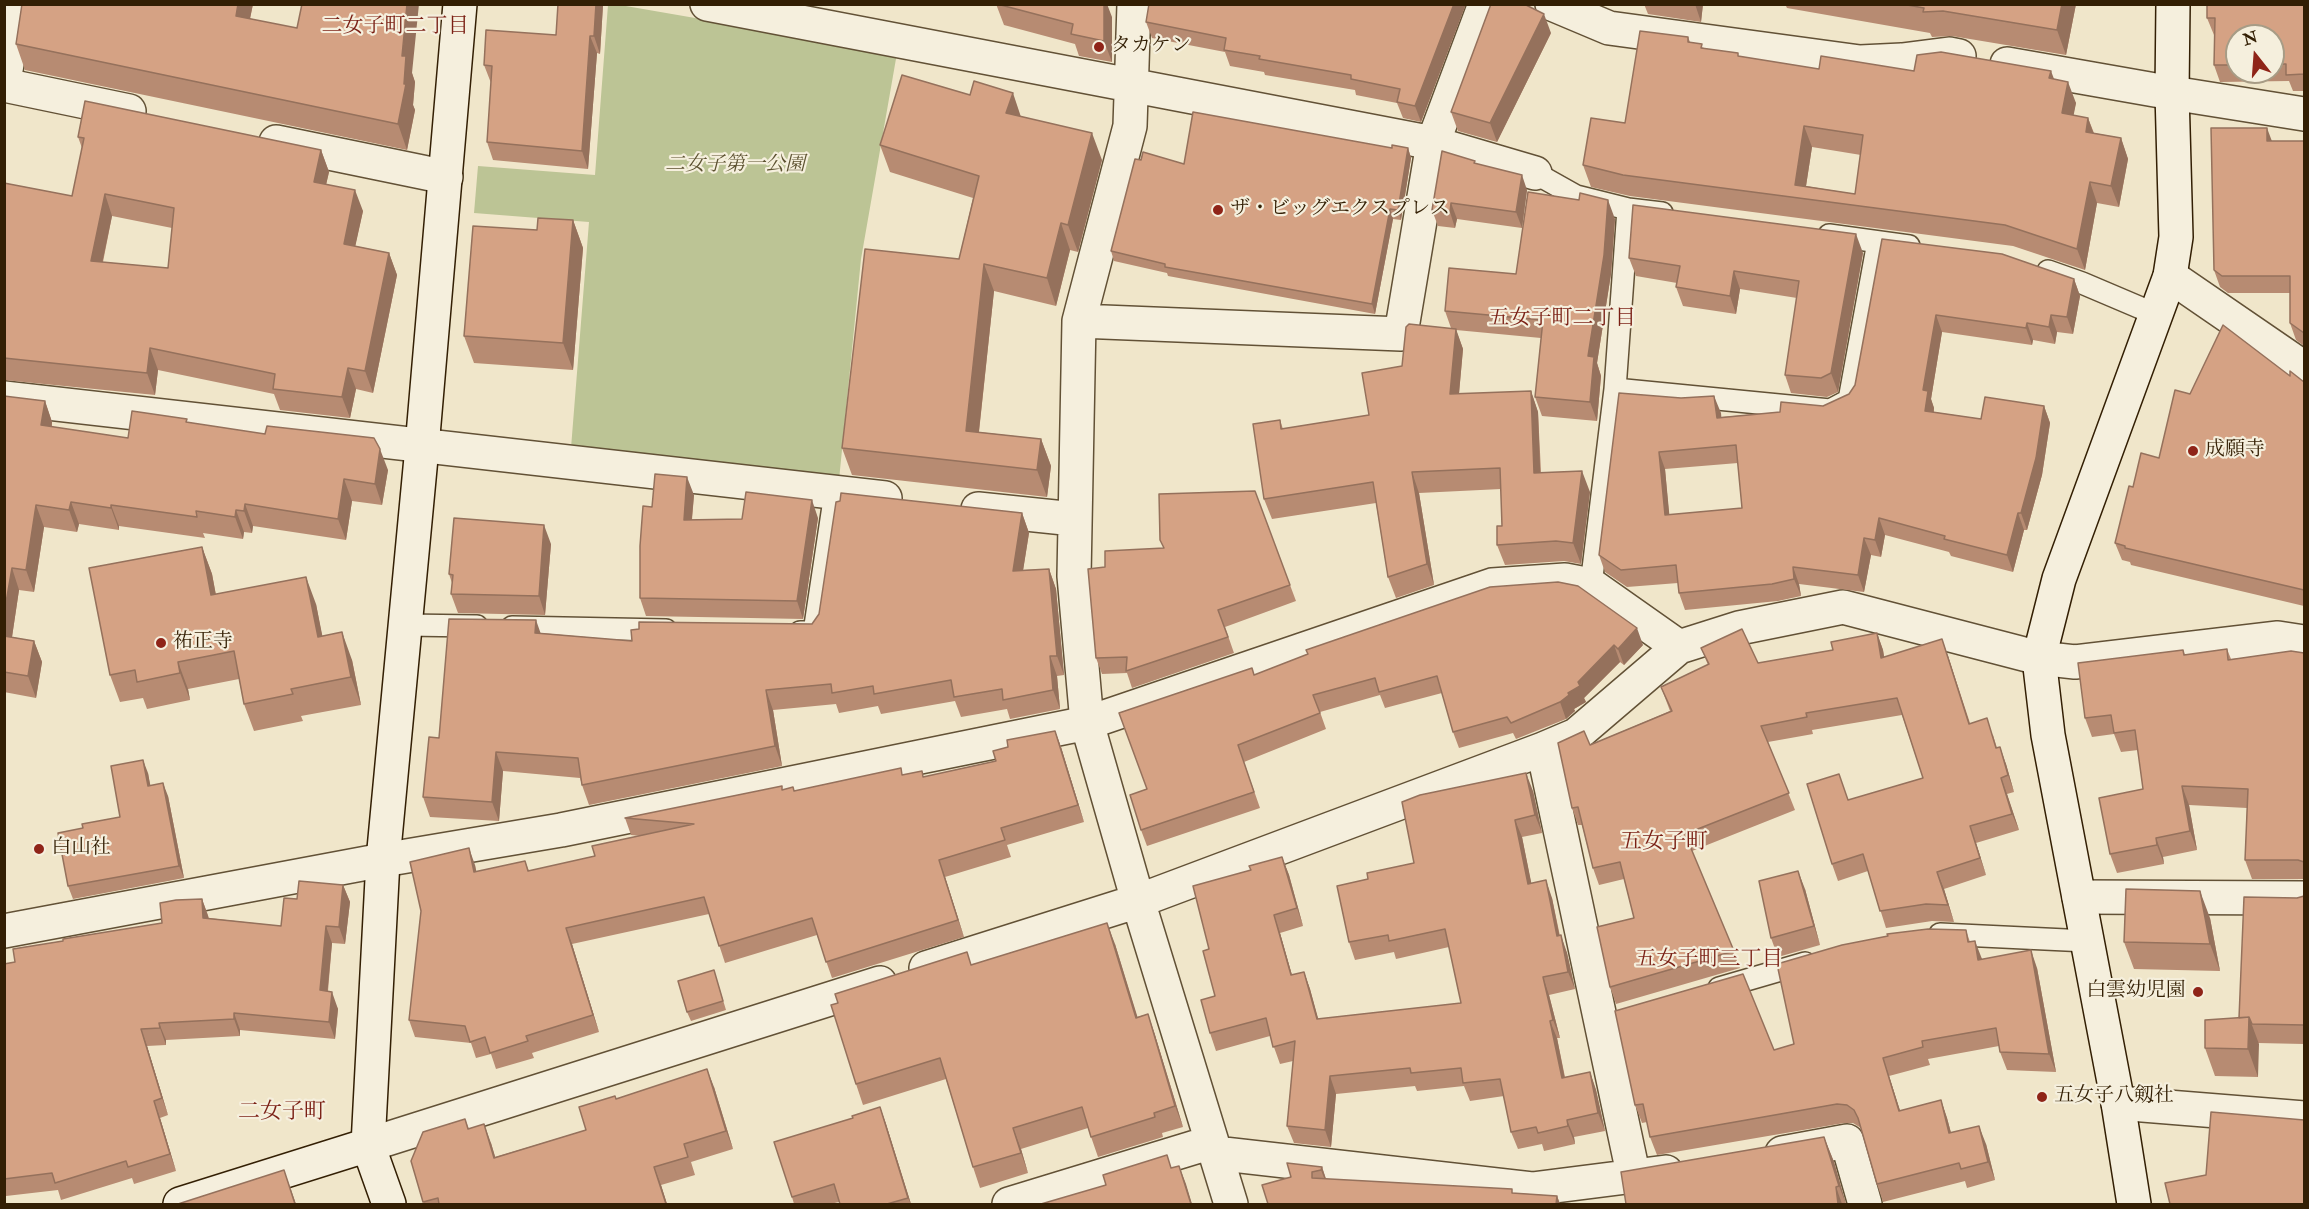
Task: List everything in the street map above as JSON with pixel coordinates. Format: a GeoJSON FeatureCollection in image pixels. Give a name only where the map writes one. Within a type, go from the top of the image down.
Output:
{"type":"FeatureCollection","features":[{"type":"Feature","properties":{"kind":"street"},"geometry":{"type":"LineString","coordinates":[[17,4],[4,83],[155,117]]}},
{"type":"Feature","properties":{"kind":"street"},"geometry":{"type":"LineString","coordinates":[[389,1204],[368,1145],[383,860],[422,447],[460,4]]}},
{"type":"Feature","properties":{"kind":"street"},"geometry":{"type":"LineString","coordinates":[[707,4],[1433,143],[1535,173]]}},
{"type":"Feature","properties":{"kind":"street"},"geometry":{"type":"LineString","coordinates":[[1134,4],[1130,126],[1079,321],[1074,576],[1086,723],[1231,1204]]}},
{"type":"Feature","properties":{"kind":"street"},"geometry":{"type":"LineString","coordinates":[[1079,321],[1401,334],[1433,143],[1485,4]]}},
{"type":"Feature","properties":{"kind":"street"},"geometry":{"type":"LineString","coordinates":[[1552,4],[1609,28],[1860,62],[1902,60],[1948,54],[2304,114]]}},
{"type":"Feature","properties":{"kind":"street"},"geometry":{"type":"LineString","coordinates":[[2134,1204],[2118,1103],[2048,735],[2039,658],[2059,579],[2170,276],[2176,237],[2172,93],[2173,4]]}},
{"type":"Feature","properties":{"kind":"street"},"geometry":{"type":"LineString","coordinates":[[248,136],[446,177]]}},
{"type":"Feature","properties":{"kind":"street"},"geometry":{"type":"LineString","coordinates":[[2170,276],[2304,368]]}},
{"type":"Feature","properties":{"kind":"street"},"geometry":{"type":"LineString","coordinates":[[4,398],[914,501]]}},
{"type":"Feature","properties":{"kind":"street"},"geometry":{"type":"LineString","coordinates":[[949,505],[1074,519]]}},
{"type":"Feature","properties":{"kind":"street"},"geometry":{"type":"LineString","coordinates":[[4,931],[383,860],[561,830],[1086,723],[1492,585],[1565,580],[1591,585],[1679,647]]}},
{"type":"Feature","properties":{"kind":"street"},"geometry":{"type":"LineString","coordinates":[[180,1204],[1138,901],[1576,735],[1679,647],[1739,628],[1843,608],[2039,658],[2075,662],[2278,638],[2304,642]]}},
{"type":"Feature","properties":{"kind":"street"},"geometry":{"type":"LineString","coordinates":[[1543,749],[1612,1019],[1634,1178]]}},
{"type":"Feature","properties":{"kind":"street"},"geometry":{"type":"LineString","coordinates":[[2079,897],[2304,898]]}},
{"type":"Feature","properties":{"kind":"street"},"geometry":{"type":"LineString","coordinates":[[2118,1103],[2304,1118]]}},
{"type":"Feature","properties":{"kind":"street"},"geometry":{"type":"LineString","coordinates":[[1757,1157],[1847,1142],[1864,1204]]}},
{"type":"Feature","properties":{"kind":"street"},"geometry":{"type":"LineString","coordinates":[[1009,1204],[1213,1148],[1532,1190],[1634,1178],[1690,1168]]}},
{"type":"Feature","properties":{"kind":"lane"},"geometry":{"type":"LineString","coordinates":[[1535,173],[1575,196],[1628,209],[1687,216]]}},
{"type":"Feature","properties":{"kind":"lane"},"geometry":{"type":"LineString","coordinates":[[1591,585],[1615,389],[1628,209]]}},
{"type":"Feature","properties":{"kind":"lane"},"geometry":{"type":"LineString","coordinates":[[1806,232],[1933,249]]}},
{"type":"Feature","properties":{"kind":"lane"},"geometry":{"type":"LineString","coordinates":[[1615,389],[1830,410],[1849,400],[1878,242]]}},
{"type":"Feature","properties":{"kind":"lane"},"geometry":{"type":"LineString","coordinates":[[2031,266],[2082,283],[2155,314]]}},
{"type":"Feature","properties":{"kind":"lane"},"geometry":{"type":"LineString","coordinates":[[779,632],[814,632],[835,493]]}},
{"type":"Feature","properties":{"kind":"lane"},"geometry":{"type":"LineString","coordinates":[[405,625],[686,630]]}},
{"type":"Feature","properties":{"kind":"lane"},"geometry":{"type":"LineString","coordinates":[[1922,935],[2087,941]]}},
{"type":"Feature","properties":{"kind":"lane"},"geometry":{"type":"LineString","coordinates":[[1704,992],[1830,955]]}},
{"type":"Feature","properties":{"kind":"green space","name":"二女子第一公園"},"geometry":{"type":"Polygon","coordinates":[[[608,5],[620,5],[897,53],[861,259],[839,480],[571,448],[589,222],[474,213],[478,166],[595,175],[608,5]]]}},
{"type":"Feature","properties":{"kind":"building"},"geometry":{"type":"Polygon","coordinates":[[[22,4],[238,4],[236,16],[297,28],[302,4],[407,4],[402,56],[406,56],[404,84],[406,84],[398,124],[16,44],[22,4]]]}},
{"type":"Feature","properties":{"kind":"building"},"geometry":{"type":"Polygon","coordinates":[[[558,4],[596,4],[594,36],[590,36],[582,151],[487,142],[492,66],[484,65],[486,30],[556,35],[558,4]]]}},
{"type":"Feature","properties":{"kind":"building"},"geometry":{"type":"Polygon","coordinates":[[[997,4],[1104,4],[1104,41],[1071,34],[1073,24],[997,4]]]}},
{"type":"Feature","properties":{"kind":"building"},"geometry":{"type":"Polygon","coordinates":[[[1149,4],[1454,4],[1415,106],[1397,102],[1400,89],[1351,79],[1351,75],[1259,59],[1260,56],[1224,50],[1226,38],[1146,22],[1149,4]]]}},
{"type":"Feature","properties":{"kind":"building"},"geometry":{"type":"Polygon","coordinates":[[[1491,4],[1524,4],[1544,14],[1490,123],[1451,112],[1491,4]]]}},
{"type":"Feature","properties":{"kind":"building"},"geometry":{"type":"Polygon","coordinates":[[[1902,4],[2062,4],[2057,30],[1943,11],[1923,12],[1924,8],[1902,4]]]}},
{"type":"Feature","properties":{"kind":"building"},"geometry":{"type":"Polygon","coordinates":[[[2207,4],[2304,4],[2304,74],[2286,75],[2285,24],[2225,24],[2225,65],[2214,65],[2215,18],[2207,18],[2207,4]]]}},
{"type":"Feature","properties":{"kind":"building"},"geometry":{"type":"Polygon","coordinates":[[[1640,31],[1688,37],[1688,42],[1702,44],[1701,48],[1738,53],[1738,56],[1819,69],[1821,56],[1914,71],[1917,55],[1941,52],[2051,71],[2049,78],[2068,82],[2062,113],[2088,118],[2086,132],[2121,138],[2111,186],[2090,182],[2077,249],[2005,225],[1623,175],[1583,165],[1591,118],[1625,123],[1640,31]],[[1804,126],[1795,185],[1855,194],[1863,135],[1804,126]]]}},
{"type":"Feature","properties":{"kind":"building"},"geometry":{"type":"Polygon","coordinates":[[[902,75],[970,95],[974,81],[1013,93],[1006,113],[1092,133],[1068,225],[1061,223],[1047,278],[984,264],[966,431],[1041,439],[1037,470],[842,448],[865,249],[959,259],[979,176],[880,145],[902,75]]]}},
{"type":"Feature","properties":{"kind":"building"},"geometry":{"type":"Polygon","coordinates":[[[85,101],[321,150],[314,182],[355,190],[344,244],[389,253],[365,371],[348,368],[342,397],[273,389],[275,374],[150,348],[147,373],[4,358],[4,183],[72,196],[84,138],[78,137],[85,101]],[[105,194],[91,261],[168,268],[174,208],[105,194]]]}},
{"type":"Feature","properties":{"kind":"building"},"geometry":{"type":"Polygon","coordinates":[[[1193,112],[1392,148],[1392,145],[1408,148],[1398,210],[1390,209],[1372,304],[1165,267],[1165,264],[1111,251],[1135,159],[1141,160],[1143,152],[1184,164],[1193,112]]]}},
{"type":"Feature","properties":{"kind":"building"},"geometry":{"type":"Polygon","coordinates":[[[2211,128],[2267,128],[2267,141],[2304,141],[2304,333],[2290,323],[2290,276],[2222,276],[2214,270],[2211,128]]]}},
{"type":"Feature","properties":{"kind":"building"},"geometry":{"type":"Polygon","coordinates":[[[1442,151],[1475,161],[1474,163],[1522,175],[1516,212],[1451,203],[1450,212],[1432,210],[1442,151]]]}},
{"type":"Feature","properties":{"kind":"building"},"geometry":{"type":"Polygon","coordinates":[[[1528,192],[1579,200],[1580,193],[1608,200],[1604,255],[1588,356],[1594,357],[1590,402],[1535,397],[1543,320],[1445,311],[1449,268],[1516,274],[1528,192]]]}},
{"type":"Feature","properties":{"kind":"building"},"geometry":{"type":"Polygon","coordinates":[[[1633,205],[1856,234],[1831,373],[1821,378],[1785,375],[1799,281],[1734,271],[1730,296],[1676,287],[1680,266],[1629,258],[1633,205]]]}},
{"type":"Feature","properties":{"kind":"building"},"geometry":{"type":"Polygon","coordinates":[[[538,218],[573,220],[563,343],[464,336],[473,226],[537,230],[538,218]]]}},
{"type":"Feature","properties":{"kind":"building"},"geometry":{"type":"Polygon","coordinates":[[[1882,239],[2002,254],[2074,279],[2067,317],[2051,315],[2049,327],[2027,323],[2026,328],[1936,315],[1923,390],[1928,391],[1925,411],[1981,419],[1985,397],[2044,406],[2036,458],[2007,555],[1944,539],[1945,536],[1879,518],[1875,540],[1864,538],[1858,575],[1793,567],[1794,579],[1772,584],[1679,593],[1676,565],[1621,570],[1599,555],[1619,393],[1681,398],[1714,396],[1717,418],[1780,412],[1781,402],[1823,406],[1849,394],[1855,385],[1882,239]],[[1736,445],[1659,452],[1665,515],[1742,508],[1736,445]]]}},
{"type":"Feature","properties":{"kind":"building"},"geometry":{"type":"Polygon","coordinates":[[[1409,324],[1456,329],[1450,394],[1531,391],[1534,473],[1582,471],[1573,543],[1556,541],[1497,545],[1497,526],[1502,526],[1500,468],[1412,472],[1427,564],[1388,577],[1373,482],[1264,499],[1253,424],[1280,420],[1281,429],[1369,415],[1362,373],[1402,366],[1406,327],[1409,324]]]}},
{"type":"Feature","properties":{"kind":"building"},"geometry":{"type":"Polygon","coordinates":[[[2223,325],[2290,376],[2290,371],[2304,382],[2304,590],[2125,548],[2115,543],[2129,486],[2133,487],[2141,453],[2159,458],[2175,390],[2190,394],[2223,325]]]}},
{"type":"Feature","properties":{"kind":"building"},"geometry":{"type":"Polygon","coordinates":[[[4,396],[45,401],[41,425],[128,438],[132,411],[265,434],[267,426],[374,438],[380,449],[375,484],[344,479],[338,519],[245,504],[244,511],[236,510],[235,517],[196,511],[197,517],[71,502],[69,510],[36,505],[26,570],[12,568],[4,614],[4,396]]]}},
{"type":"Feature","properties":{"kind":"building"},"geometry":{"type":"Polygon","coordinates":[[[655,474],[687,477],[684,520],[742,519],[746,492],[812,500],[797,601],[640,598],[643,506],[652,507],[655,474]]]}},
{"type":"Feature","properties":{"kind":"building"},"geometry":{"type":"Polygon","coordinates":[[[1255,491],[1290,585],[1218,610],[1228,637],[1126,671],[1127,657],[1096,658],[1088,569],[1105,567],[1105,551],[1164,548],[1160,540],[1159,494],[1255,491]]]}},
{"type":"Feature","properties":{"kind":"building"},"geometry":{"type":"Polygon","coordinates":[[[841,493],[1022,513],[1013,571],[1049,569],[1057,656],[1050,656],[1053,690],[1003,700],[1002,689],[954,697],[951,680],[874,694],[873,686],[832,693],[831,684],[766,690],[775,746],[582,785],[578,758],[496,752],[492,802],[423,797],[429,737],[439,738],[449,619],[536,620],[535,633],[632,641],[631,630],[639,629],[639,622],[812,624],[819,614],[836,502],[840,501],[841,493]]]}},
{"type":"Feature","properties":{"kind":"building"},"geometry":{"type":"Polygon","coordinates":[[[454,518],[544,525],[539,596],[451,594],[453,575],[449,574],[454,518]]]}},
{"type":"Feature","properties":{"kind":"building"},"geometry":{"type":"Polygon","coordinates":[[[202,547],[211,595],[306,577],[318,637],[342,632],[351,677],[291,689],[293,694],[244,704],[234,651],[178,662],[180,673],[137,682],[135,670],[110,675],[89,568],[202,547]]]}},
{"type":"Feature","properties":{"kind":"building"},"geometry":{"type":"Polygon","coordinates":[[[1558,582],[1578,586],[1637,628],[1618,649],[1614,645],[1578,682],[1580,686],[1568,693],[1569,695],[1560,702],[1511,723],[1507,717],[1453,732],[1437,676],[1379,692],[1375,678],[1313,695],[1320,713],[1238,745],[1254,792],[1141,830],[1130,795],[1147,789],[1119,713],[1252,668],[1254,675],[1308,654],[1306,650],[1490,587],[1558,582]]]}},
{"type":"Feature","properties":{"kind":"building"},"geometry":{"type":"Polygon","coordinates":[[[1742,629],[1758,663],[1833,650],[1831,642],[1877,633],[1881,658],[1942,639],[1969,724],[1987,718],[1996,748],[2000,747],[2008,775],[2001,778],[2012,814],[1970,826],[1980,858],[1937,872],[1948,905],[1926,904],[1880,911],[1863,854],[1832,864],[1807,784],[1839,774],[1848,800],[1923,778],[1897,698],[1806,713],[1807,717],[1761,726],[1789,793],[1685,834],[1734,951],[1610,987],[1597,927],[1634,918],[1620,862],[1593,868],[1578,807],[1572,808],[1558,743],[1584,731],[1590,745],[1672,711],[1661,687],[1709,664],[1701,648],[1742,629]]]}},
{"type":"Feature","properties":{"kind":"building"},"geometry":{"type":"Polygon","coordinates":[[[4,636],[34,641],[28,676],[4,672],[4,636]]]}},
{"type":"Feature","properties":{"kind":"building"},"geometry":{"type":"Polygon","coordinates":[[[2227,649],[2228,660],[2291,651],[2304,653],[2304,862],[2245,860],[2248,789],[2182,786],[2190,831],[2156,838],[2157,845],[2110,854],[2099,798],[2143,789],[2135,730],[2114,733],[2111,715],[2085,718],[2078,663],[2183,650],[2184,655],[2227,649]]]}},
{"type":"Feature","properties":{"kind":"building"},"geometry":{"type":"Polygon","coordinates":[[[1055,731],[1078,805],[1001,828],[1005,840],[939,860],[958,920],[826,962],[812,918],[719,946],[704,897],[566,928],[593,1015],[526,1036],[528,1041],[490,1053],[485,1037],[470,1042],[465,1026],[409,1020],[421,911],[410,862],[469,848],[474,872],[525,861],[528,871],[595,856],[592,846],[694,824],[625,818],[782,786],[782,790],[793,787],[794,791],[901,768],[902,775],[922,771],[923,777],[996,761],[993,751],[1008,747],[1007,740],[1055,731]]]}},
{"type":"Feature","properties":{"kind":"building"},"geometry":{"type":"Polygon","coordinates":[[[143,760],[148,786],[163,783],[179,866],[68,886],[58,833],[83,828],[82,824],[120,817],[111,766],[143,760]]]}},
{"type":"Feature","properties":{"kind":"building"},"geometry":{"type":"Polygon","coordinates":[[[1526,773],[1535,815],[1515,820],[1528,884],[1546,880],[1557,936],[1561,935],[1568,972],[1543,977],[1553,1020],[1550,1021],[1562,1078],[1590,1072],[1598,1113],[1567,1120],[1568,1126],[1538,1133],[1536,1127],[1511,1132],[1500,1079],[1463,1083],[1461,1068],[1411,1073],[1410,1068],[1330,1076],[1325,1130],[1287,1126],[1295,1041],[1273,1047],[1266,1018],[1210,1033],[1201,1000],[1215,996],[1203,951],[1209,949],[1193,886],[1251,870],[1249,866],[1282,857],[1297,908],[1274,915],[1291,975],[1304,972],[1317,1019],[1461,1003],[1445,929],[1389,941],[1388,935],[1349,942],[1337,886],[1368,879],[1367,873],[1414,863],[1402,802],[1420,795],[1526,773]]]}},
{"type":"Feature","properties":{"kind":"building"},"geometry":{"type":"Polygon","coordinates":[[[1798,871],[1814,926],[1771,938],[1759,881],[1798,871]]]}},
{"type":"Feature","properties":{"kind":"building"},"geometry":{"type":"Polygon","coordinates":[[[299,881],[343,885],[339,927],[326,926],[320,990],[332,992],[329,1022],[234,1013],[234,1019],[159,1023],[160,1028],[141,1029],[162,1098],[154,1101],[170,1154],[128,1167],[126,1161],[55,1183],[52,1173],[4,1179],[4,964],[15,962],[13,949],[162,923],[160,903],[176,900],[202,899],[203,918],[281,926],[284,898],[297,899],[299,881]]]}},
{"type":"Feature","properties":{"kind":"building"},"geometry":{"type":"Polygon","coordinates":[[[2126,889],[2200,891],[2210,944],[2124,942],[2126,889]]]}},
{"type":"Feature","properties":{"kind":"building"},"geometry":{"type":"Polygon","coordinates":[[[2304,896],[2304,1025],[2252,1024],[2249,1017],[2239,1018],[2244,897],[2297,898],[2304,896]]]}},
{"type":"Feature","properties":{"kind":"building"},"geometry":{"type":"Polygon","coordinates":[[[1107,923],[1136,1018],[1148,1014],[1175,1106],[1154,1113],[1155,1117],[1091,1137],[1082,1107],[1013,1128],[1021,1153],[973,1167],[940,1058],[856,1084],[831,1005],[838,1003],[835,994],[967,952],[971,965],[1107,923]]]}},
{"type":"Feature","properties":{"kind":"building"},"geometry":{"type":"Polygon","coordinates":[[[1928,929],[1966,930],[1968,942],[1975,941],[1978,960],[2031,950],[2049,1054],[2000,1052],[1996,1028],[1922,1041],[1923,1047],[1883,1058],[1899,1111],[1941,1100],[1949,1133],[1979,1126],[1988,1162],[1961,1169],[1959,1163],[1877,1184],[1854,1110],[1847,1105],[1837,1104],[1650,1137],[1643,1104],[1635,1105],[1615,1011],[1743,974],[1774,1050],[1794,1044],[1777,964],[1842,945],[1888,936],[1887,934],[1928,929]]]}},
{"type":"Feature","properties":{"kind":"building"},"geometry":{"type":"Polygon","coordinates":[[[714,970],[723,1001],[687,1012],[678,981],[714,970]]]}},
{"type":"Feature","properties":{"kind":"building"},"geometry":{"type":"Polygon","coordinates":[[[2249,1017],[2248,1049],[2205,1048],[2205,1020],[2249,1017]]]}},
{"type":"Feature","properties":{"kind":"building"},"geometry":{"type":"Polygon","coordinates":[[[707,1069],[726,1131],[684,1144],[688,1157],[654,1167],[666,1204],[439,1204],[438,1198],[423,1202],[411,1161],[423,1132],[465,1119],[468,1129],[484,1124],[494,1158],[586,1130],[579,1107],[615,1096],[616,1099],[707,1069]]]}},
{"type":"Feature","properties":{"kind":"building"},"geometry":{"type":"Polygon","coordinates":[[[880,1107],[908,1198],[887,1204],[840,1204],[834,1184],[792,1197],[774,1142],[853,1118],[852,1116],[880,1107]]]}},
{"type":"Feature","properties":{"kind":"building"},"geometry":{"type":"Polygon","coordinates":[[[2211,1112],[2304,1120],[2304,1204],[2170,1204],[2165,1183],[2206,1175],[2211,1112]]]}},
{"type":"Feature","properties":{"kind":"building"},"geometry":{"type":"Polygon","coordinates":[[[1824,1137],[1839,1186],[1836,1187],[1838,1204],[1626,1204],[1621,1172],[1824,1137]]]}},
{"type":"Feature","properties":{"kind":"building"},"geometry":{"type":"Polygon","coordinates":[[[1167,1155],[1171,1168],[1179,1166],[1191,1204],[1041,1204],[1106,1185],[1103,1175],[1167,1155]]]}},
{"type":"Feature","properties":{"kind":"building"},"geometry":{"type":"Polygon","coordinates":[[[1287,1163],[1322,1167],[1321,1170],[1312,1172],[1312,1178],[1512,1189],[1512,1193],[1557,1196],[1556,1204],[1268,1204],[1262,1185],[1291,1177],[1287,1163]]]}},
{"type":"Feature","properties":{"kind":"building"},"geometry":{"type":"Polygon","coordinates":[[[284,1170],[295,1204],[178,1204],[284,1170]]]}},
{"type":"Feature","properties":{"kind":"place","name":"タカケン"},"geometry":{"type":"Point","coordinates":[1099,47]}},
{"type":"Feature","properties":{"kind":"place","name":"ザ・ビッグエクスプレス"},"geometry":{"type":"Point","coordinates":[1218,210]}},
{"type":"Feature","properties":{"kind":"place","name":"成願寺"},"geometry":{"type":"Point","coordinates":[2193,451]}},
{"type":"Feature","properties":{"kind":"place","name":"祐正寺"},"geometry":{"type":"Point","coordinates":[161,643]}},
{"type":"Feature","properties":{"kind":"place","name":"白山社"},"geometry":{"type":"Point","coordinates":[39,849]}},
{"type":"Feature","properties":{"kind":"place","name":"白雲幼児園"},"geometry":{"type":"Point","coordinates":[2198,992]}},
{"type":"Feature","properties":{"kind":"place","name":"五女子八剱社"},"geometry":{"type":"Point","coordinates":[2042,1097]}},
{"type":"Feature","properties":{"kind":"district","name":"二女子町二丁目"},"geometry":{"type":"Point","coordinates":[395,27]}},
{"type":"Feature","properties":{"kind":"district","name":"五女子町二丁目"},"geometry":{"type":"Point","coordinates":[1562,319]}},
{"type":"Feature","properties":{"kind":"district","name":"五女子町"},"geometry":{"type":"Point","coordinates":[1664,843]}},
{"type":"Feature","properties":{"kind":"district","name":"五女子町三丁目"},"geometry":{"type":"Point","coordinates":[1709,960]}},
{"type":"Feature","properties":{"kind":"district","name":"二女子町"},"geometry":{"type":"Point","coordinates":[282,1113]}}]}
